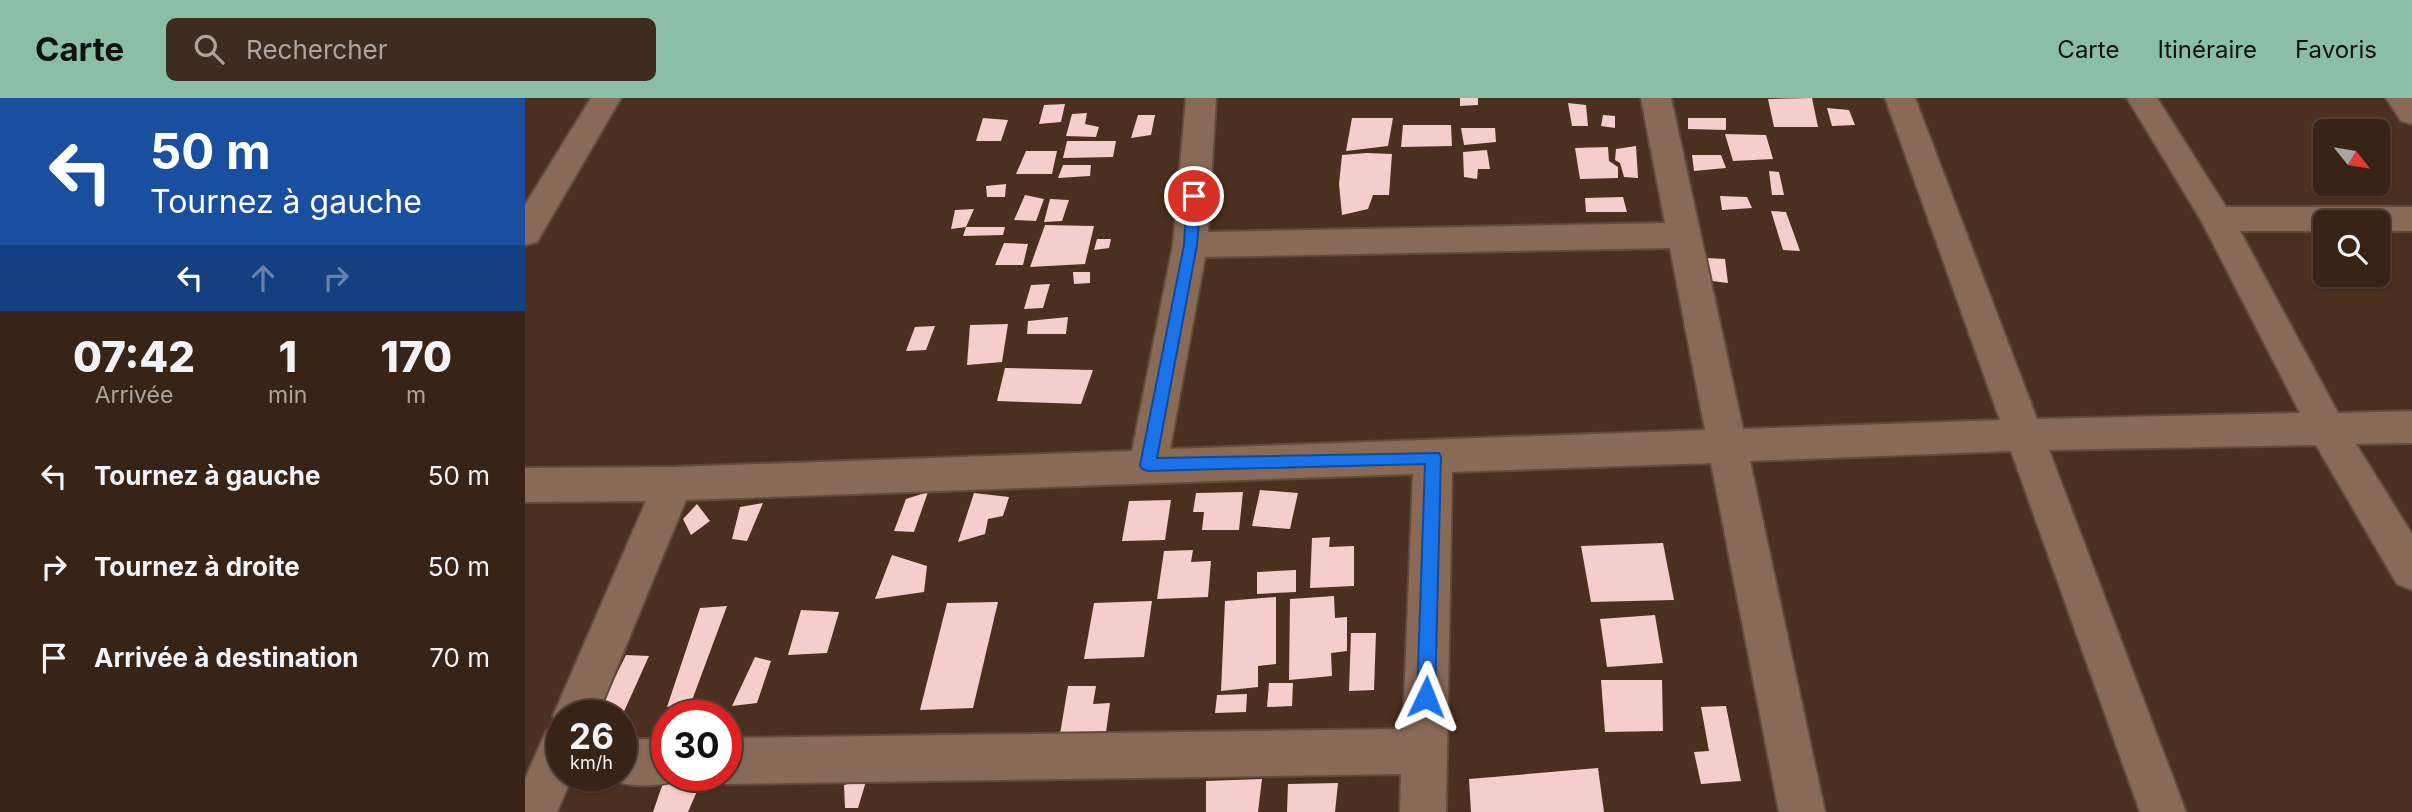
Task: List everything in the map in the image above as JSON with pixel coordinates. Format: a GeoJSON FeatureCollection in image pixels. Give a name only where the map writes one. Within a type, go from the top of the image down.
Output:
{"type":"FeatureCollection","features":[{"type":"Feature","properties":{"kind":"street"},"geometry":{"type":"LineString","coordinates":[[525,233],[606,98]]}},
{"type":"Feature","properties":{"kind":"street"},"geometry":{"type":"LineString","coordinates":[[1148,465],[1191,245],[1201,98]]}},
{"type":"Feature","properties":{"kind":"street"},"geometry":{"type":"LineString","coordinates":[[1656,98],[1802,812]]}},
{"type":"Feature","properties":{"kind":"street"},"geometry":{"type":"LineString","coordinates":[[1900,98],[2163,812]]}},
{"type":"Feature","properties":{"kind":"street"},"geometry":{"type":"LineString","coordinates":[[2142,98],[2217,219],[2327,429],[2412,571]]}},
{"type":"Feature","properties":{"kind":"street"},"geometry":{"type":"LineString","coordinates":[[2401,98],[2412,114]]}},
{"type":"Feature","properties":{"kind":"street"},"geometry":{"type":"LineString","coordinates":[[2217,219],[2412,219]]}},
{"type":"Feature","properties":{"kind":"street"},"geometry":{"type":"LineString","coordinates":[[1191,245],[1685,236]]}},
{"type":"Feature","properties":{"kind":"street"},"geometry":{"type":"LineString","coordinates":[[525,485],[673,484],[2026,435],[2412,427]]}},
{"type":"Feature","properties":{"kind":"street"},"geometry":{"type":"LineString","coordinates":[[1423,812],[1433,457]]}},
{"type":"Feature","properties":{"kind":"street"},"geometry":{"type":"LineString","coordinates":[[582,700],[673,484]]}},
{"type":"Feature","properties":{"kind":"street"},"geometry":{"type":"LineString","coordinates":[[742,761],[1424,751]]}},
{"type":"Feature","properties":{"kind":"street"},"geometry":{"type":"LineString","coordinates":[[534,812],[546,775]]}},
{"type":"Feature","properties":{"kind":"building"},"geometry":{"type":"Polygon","coordinates":[[[1460,98],[1478,98],[1478,105],[1460,106],[1460,98]]]}},
{"type":"Feature","properties":{"kind":"building"},"geometry":{"type":"Polygon","coordinates":[[[1812,98],[1818,127],[1774,127],[1768,99],[1812,98]]]}},
{"type":"Feature","properties":{"kind":"building"},"geometry":{"type":"Polygon","coordinates":[[[1568,103],[1586,105],[1588,126],[1572,126],[1568,103]]]}},
{"type":"Feature","properties":{"kind":"building"},"geometry":{"type":"Polygon","coordinates":[[[1065,104],[1061,122],[1039,124],[1044,105],[1065,104]]]}},
{"type":"Feature","properties":{"kind":"building"},"geometry":{"type":"Polygon","coordinates":[[[1827,108],[1849,110],[1855,125],[1832,126],[1827,108]]]}},
{"type":"Feature","properties":{"kind":"building"},"geometry":{"type":"Polygon","coordinates":[[[1087,113],[1085,124],[1099,127],[1096,137],[1066,136],[1072,114],[1087,113]]]}},
{"type":"Feature","properties":{"kind":"building"},"geometry":{"type":"Polygon","coordinates":[[[1138,115],[1155,115],[1151,135],[1131,138],[1138,115]]]}},
{"type":"Feature","properties":{"kind":"building"},"geometry":{"type":"Polygon","coordinates":[[[1603,115],[1615,116],[1615,128],[1601,126],[1603,115]]]}},
{"type":"Feature","properties":{"kind":"building"},"geometry":{"type":"Polygon","coordinates":[[[983,118],[1008,120],[1001,141],[976,141],[983,118]]]}},
{"type":"Feature","properties":{"kind":"building"},"geometry":{"type":"Polygon","coordinates":[[[1352,118],[1393,118],[1388,146],[1346,151],[1352,118]]]}},
{"type":"Feature","properties":{"kind":"building"},"geometry":{"type":"Polygon","coordinates":[[[1688,118],[1726,118],[1726,130],[1688,129],[1688,118]]]}},
{"type":"Feature","properties":{"kind":"building"},"geometry":{"type":"Polygon","coordinates":[[[1403,125],[1451,125],[1452,146],[1401,147],[1403,125]]]}},
{"type":"Feature","properties":{"kind":"building"},"geometry":{"type":"Polygon","coordinates":[[[1461,128],[1495,128],[1496,142],[1464,145],[1461,128]]]}},
{"type":"Feature","properties":{"kind":"building"},"geometry":{"type":"Polygon","coordinates":[[[1725,134],[1766,135],[1773,159],[1733,161],[1725,134]]]}},
{"type":"Feature","properties":{"kind":"building"},"geometry":{"type":"Polygon","coordinates":[[[1067,141],[1116,141],[1113,157],[1063,158],[1067,141]]]}},
{"type":"Feature","properties":{"kind":"building"},"geometry":{"type":"Polygon","coordinates":[[[1636,146],[1638,178],[1624,177],[1620,163],[1615,160],[1616,149],[1636,146]]]}},
{"type":"Feature","properties":{"kind":"building"},"geometry":{"type":"Polygon","coordinates":[[[1608,147],[1609,161],[1618,167],[1618,178],[1580,179],[1575,148],[1608,147]]]}},
{"type":"Feature","properties":{"kind":"building"},"geometry":{"type":"Polygon","coordinates":[[[1487,150],[1490,169],[1478,169],[1477,179],[1464,177],[1463,152],[1487,150]]]}},
{"type":"Feature","properties":{"kind":"building"},"geometry":{"type":"Polygon","coordinates":[[[1026,151],[1057,151],[1052,174],[1016,174],[1026,151]]]}},
{"type":"Feature","properties":{"kind":"building"},"geometry":{"type":"Polygon","coordinates":[[[1392,154],[1389,195],[1373,195],[1368,209],[1342,215],[1339,184],[1342,155],[1392,154]]]}},
{"type":"Feature","properties":{"kind":"building"},"geometry":{"type":"Polygon","coordinates":[[[1692,155],[1721,155],[1726,168],[1694,171],[1692,155]]]}},
{"type":"Feature","properties":{"kind":"building"},"geometry":{"type":"Polygon","coordinates":[[[1063,165],[1091,165],[1090,176],[1058,178],[1063,165]]]}},
{"type":"Feature","properties":{"kind":"building"},"geometry":{"type":"Polygon","coordinates":[[[1769,171],[1779,172],[1784,195],[1772,195],[1769,171]]]}},
{"type":"Feature","properties":{"kind":"building"},"geometry":{"type":"Polygon","coordinates":[[[1006,184],[1005,197],[987,197],[986,186],[1006,184]]]}},
{"type":"Feature","properties":{"kind":"building"},"geometry":{"type":"Polygon","coordinates":[[[1025,195],[1044,199],[1036,221],[1014,220],[1025,195]]]}},
{"type":"Feature","properties":{"kind":"building"},"geometry":{"type":"Polygon","coordinates":[[[1720,196],[1747,197],[1752,208],[1722,210],[1720,196]]]}},
{"type":"Feature","properties":{"kind":"building"},"geometry":{"type":"Polygon","coordinates":[[[1623,197],[1627,212],[1586,212],[1585,198],[1623,197]]]}},
{"type":"Feature","properties":{"kind":"building"},"geometry":{"type":"Polygon","coordinates":[[[1050,199],[1069,200],[1062,221],[1044,222],[1050,199]]]}},
{"type":"Feature","properties":{"kind":"building"},"geometry":{"type":"Polygon","coordinates":[[[974,209],[966,227],[951,229],[955,210],[974,209]]]}},
{"type":"Feature","properties":{"kind":"building"},"geometry":{"type":"Polygon","coordinates":[[[1771,211],[1786,212],[1800,251],[1783,250],[1771,211]]]}},
{"type":"Feature","properties":{"kind":"building"},"geometry":{"type":"Polygon","coordinates":[[[1045,225],[1094,226],[1085,264],[1030,267],[1045,225]]]}},
{"type":"Feature","properties":{"kind":"building"},"geometry":{"type":"Polygon","coordinates":[[[966,227],[1005,227],[1003,235],[963,236],[966,227]]]}},
{"type":"Feature","properties":{"kind":"building"},"geometry":{"type":"Polygon","coordinates":[[[1097,239],[1111,239],[1109,248],[1094,250],[1097,239]]]}},
{"type":"Feature","properties":{"kind":"building"},"geometry":{"type":"Polygon","coordinates":[[[1004,243],[1028,244],[1023,265],[995,265],[1004,243]]]}},
{"type":"Feature","properties":{"kind":"building"},"geometry":{"type":"Polygon","coordinates":[[[1706,258],[1725,259],[1728,283],[1712,281],[1706,258]]]}},
{"type":"Feature","properties":{"kind":"building"},"geometry":{"type":"Polygon","coordinates":[[[1073,272],[1090,272],[1090,283],[1074,284],[1073,272]]]}},
{"type":"Feature","properties":{"kind":"building"},"geometry":{"type":"Polygon","coordinates":[[[1050,284],[1043,308],[1024,309],[1031,285],[1050,284]]]}},
{"type":"Feature","properties":{"kind":"building"},"geometry":{"type":"Polygon","coordinates":[[[1068,317],[1066,334],[1027,334],[1028,321],[1068,317]]]}},
{"type":"Feature","properties":{"kind":"building"},"geometry":{"type":"Polygon","coordinates":[[[1008,324],[1002,362],[967,365],[970,325],[1008,324]]]}},
{"type":"Feature","properties":{"kind":"building"},"geometry":{"type":"Polygon","coordinates":[[[935,326],[926,350],[906,351],[915,327],[935,326]]]}},
{"type":"Feature","properties":{"kind":"building"},"geometry":{"type":"Polygon","coordinates":[[[1005,368],[1093,370],[1081,404],[997,401],[1005,368]]]}},
{"type":"Feature","properties":{"kind":"building"},"geometry":{"type":"Polygon","coordinates":[[[1260,490],[1298,493],[1290,529],[1252,526],[1260,490]]]}},
{"type":"Feature","properties":{"kind":"building"},"geometry":{"type":"Polygon","coordinates":[[[928,492],[914,532],[894,531],[906,499],[928,492]]]}},
{"type":"Feature","properties":{"kind":"building"},"geometry":{"type":"Polygon","coordinates":[[[1243,492],[1239,530],[1202,530],[1204,512],[1193,512],[1196,493],[1243,492]]]}},
{"type":"Feature","properties":{"kind":"building"},"geometry":{"type":"Polygon","coordinates":[[[974,493],[1009,497],[1003,516],[988,519],[985,534],[958,542],[974,493]]]}},
{"type":"Feature","properties":{"kind":"building"},"geometry":{"type":"Polygon","coordinates":[[[1171,500],[1165,540],[1122,541],[1129,501],[1171,500]]]}},
{"type":"Feature","properties":{"kind":"building"},"geometry":{"type":"Polygon","coordinates":[[[763,503],[747,541],[732,539],[740,507],[763,503]]]}},
{"type":"Feature","properties":{"kind":"building"},"geometry":{"type":"Polygon","coordinates":[[[697,504],[710,521],[691,535],[683,519],[697,504]]]}},
{"type":"Feature","properties":{"kind":"building"},"geometry":{"type":"Polygon","coordinates":[[[1330,537],[1329,547],[1354,546],[1354,586],[1310,588],[1312,538],[1330,537]]]}},
{"type":"Feature","properties":{"kind":"building"},"geometry":{"type":"Polygon","coordinates":[[[1663,543],[1674,600],[1591,602],[1581,546],[1663,543]]]}},
{"type":"Feature","properties":{"kind":"building"},"geometry":{"type":"Polygon","coordinates":[[[1193,550],[1191,562],[1211,561],[1208,597],[1157,599],[1164,551],[1193,550]]]}},
{"type":"Feature","properties":{"kind":"building"},"geometry":{"type":"Polygon","coordinates":[[[892,555],[927,566],[924,592],[875,599],[892,555]]]}},
{"type":"Feature","properties":{"kind":"building"},"geometry":{"type":"Polygon","coordinates":[[[1296,570],[1296,592],[1257,594],[1257,572],[1296,570]]]}},
{"type":"Feature","properties":{"kind":"building"},"geometry":{"type":"Polygon","coordinates":[[[1334,596],[1335,618],[1347,617],[1347,651],[1331,653],[1332,676],[1289,680],[1290,599],[1334,596]]]}},
{"type":"Feature","properties":{"kind":"building"},"geometry":{"type":"Polygon","coordinates":[[[1276,597],[1276,664],[1258,666],[1258,687],[1221,691],[1225,601],[1276,597]]]}},
{"type":"Feature","properties":{"kind":"building"},"geometry":{"type":"Polygon","coordinates":[[[1152,601],[1144,657],[1084,659],[1094,603],[1152,601]]]}},
{"type":"Feature","properties":{"kind":"building"},"geometry":{"type":"Polygon","coordinates":[[[998,602],[973,708],[920,710],[947,603],[998,602]]]}},
{"type":"Feature","properties":{"kind":"building"},"geometry":{"type":"Polygon","coordinates":[[[727,606],[692,700],[669,700],[700,608],[727,606]]]}},
{"type":"Feature","properties":{"kind":"building"},"geometry":{"type":"Polygon","coordinates":[[[801,610],[839,612],[827,653],[788,655],[801,610]]]}},
{"type":"Feature","properties":{"kind":"building"},"geometry":{"type":"Polygon","coordinates":[[[1655,615],[1663,663],[1607,667],[1600,619],[1655,615]]]}},
{"type":"Feature","properties":{"kind":"building"},"geometry":{"type":"Polygon","coordinates":[[[1351,633],[1376,633],[1374,690],[1349,691],[1351,633]]]}},
{"type":"Feature","properties":{"kind":"building"},"geometry":{"type":"Polygon","coordinates":[[[626,655],[649,656],[629,700],[604,700],[626,655]]]}},
{"type":"Feature","properties":{"kind":"building"},"geometry":{"type":"Polygon","coordinates":[[[755,657],[771,661],[757,703],[742,705],[742,700],[735,700],[755,657]]]}},
{"type":"Feature","properties":{"kind":"building"},"geometry":{"type":"Polygon","coordinates":[[[1601,680],[1662,680],[1663,731],[1605,732],[1601,680]]]}},
{"type":"Feature","properties":{"kind":"building"},"geometry":{"type":"Polygon","coordinates":[[[1269,683],[1293,683],[1292,706],[1267,707],[1269,683]]]}},
{"type":"Feature","properties":{"kind":"building"},"geometry":{"type":"Polygon","coordinates":[[[1068,686],[1096,686],[1093,704],[1110,703],[1106,732],[1060,734],[1068,686]]]}},
{"type":"Feature","properties":{"kind":"building"},"geometry":{"type":"Polygon","coordinates":[[[1247,694],[1246,712],[1215,713],[1217,695],[1247,694]]]}},
{"type":"Feature","properties":{"kind":"building"},"geometry":{"type":"Polygon","coordinates":[[[1726,706],[1741,781],[1701,784],[1694,752],[1709,751],[1701,707],[1726,706]]]}},
{"type":"Feature","properties":{"kind":"building"},"geometry":{"type":"Polygon","coordinates":[[[1598,768],[1604,812],[1471,812],[1469,779],[1598,768]]]}},
{"type":"Feature","properties":{"kind":"building"},"geometry":{"type":"Polygon","coordinates":[[[867,778],[858,808],[845,808],[844,785],[867,778]]]}},
{"type":"Feature","properties":{"kind":"building"},"geometry":{"type":"Polygon","coordinates":[[[1262,779],[1258,812],[1206,812],[1206,781],[1262,779]]]}},
{"type":"Feature","properties":{"kind":"building"},"geometry":{"type":"Polygon","coordinates":[[[1338,783],[1335,812],[1287,812],[1288,784],[1338,783]]]}},
{"type":"Feature","properties":{"kind":"building"},"geometry":{"type":"Polygon","coordinates":[[[660,791],[697,791],[688,812],[653,812],[660,791]]]}},
{"type":"Feature","properties":{"kind":"route"},"geometry":{"type":"LineString","coordinates":[[1194,196],[1191,245],[1148,465],[1433,457],[1426,697]]}}]}
